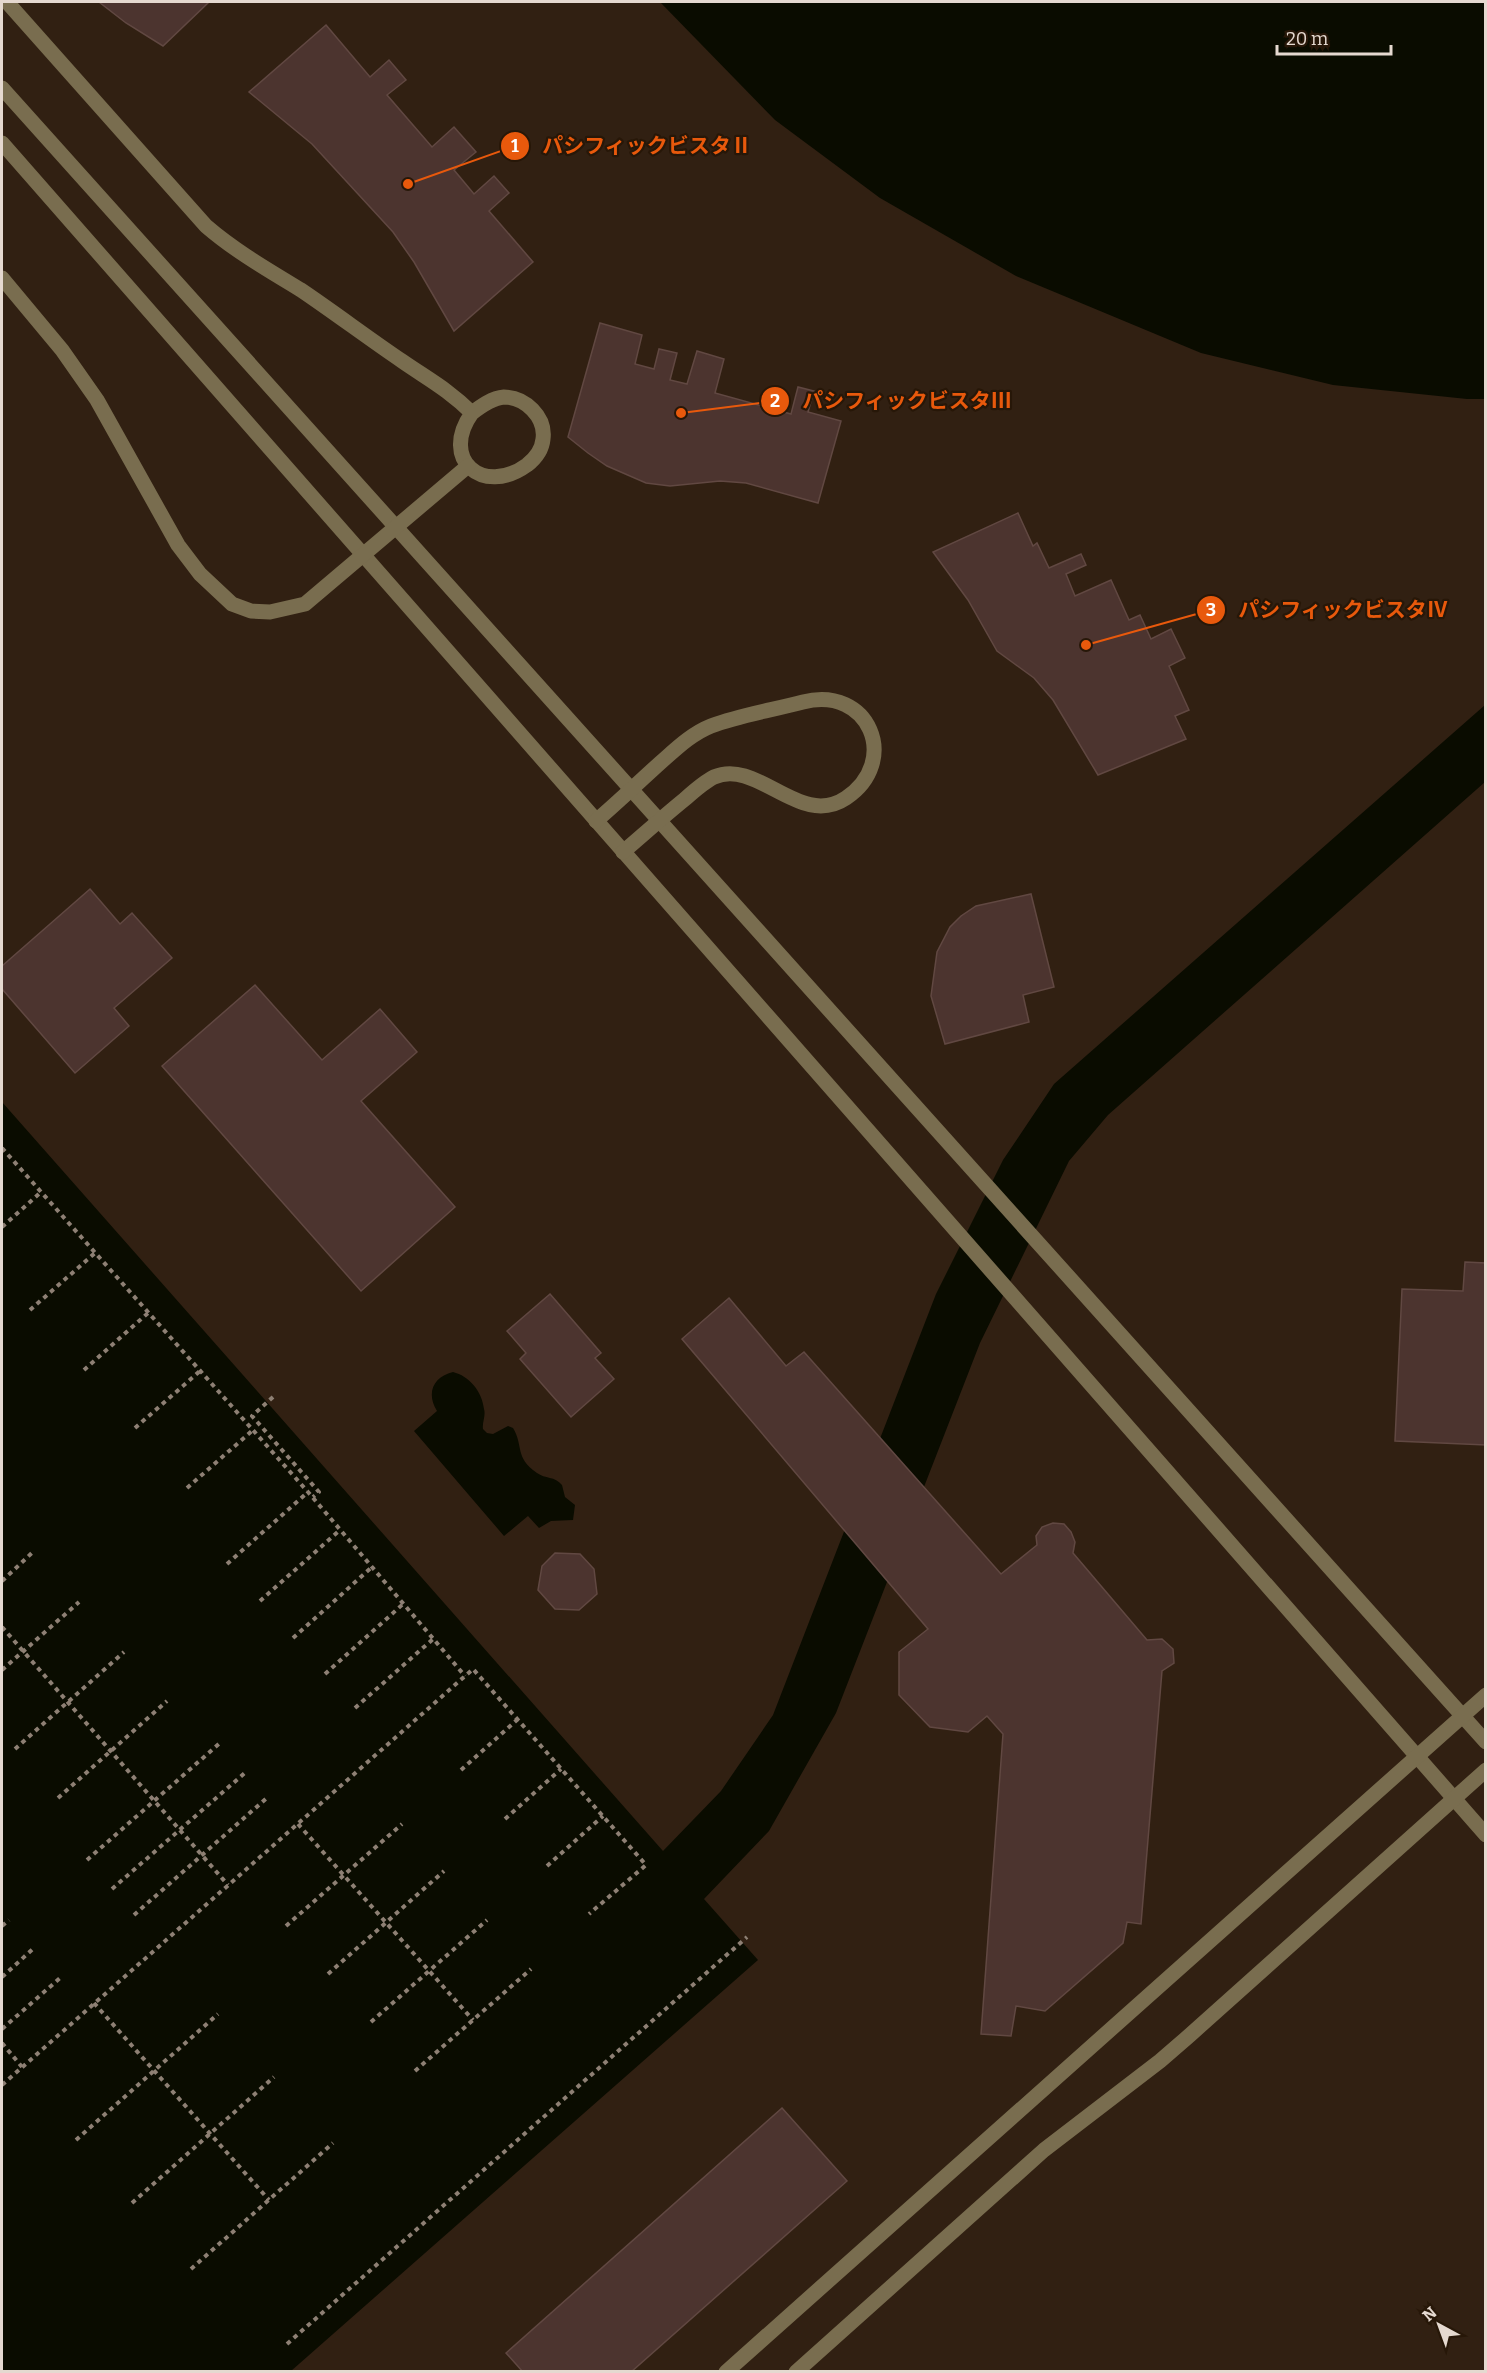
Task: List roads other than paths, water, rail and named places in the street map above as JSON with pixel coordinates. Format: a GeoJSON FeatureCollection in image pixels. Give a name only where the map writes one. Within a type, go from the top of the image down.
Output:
{"type":"FeatureCollection","features":[{"type":"Feature","properties":{"kind":"street"},"geometry":{"type":"LineString","coordinates":[[7,2],[206,226],[230,246],[302,291],[405,363],[439,383],[471,413]]}},
{"type":"Feature","properties":{"kind":"street"},"geometry":{"type":"LineString","coordinates":[[2,88],[1485,1742]]}},
{"type":"Feature","properties":{"kind":"street"},"geometry":{"type":"LineString","coordinates":[[2,143],[1485,1835]]}},
{"type":"Feature","properties":{"kind":"street"},"geometry":{"type":"LineString","coordinates":[[2,278],[62,350],[98,400],[178,545],[200,574],[232,604],[251,611],[270,612],[305,603],[326,588],[362,554],[468,466]]}},
{"type":"Feature","properties":{"kind":"street"},"geometry":{"type":"LineString","coordinates":[[504,397],[526,403],[540,419],[544,429],[540,451],[533,460],[510,475],[500,478],[481,475],[468,466],[460,450],[461,430],[471,413],[482,404],[504,397]]}},
{"type":"Feature","properties":{"kind":"street"},"geometry":{"type":"LineString","coordinates":[[596,821],[688,739],[711,726],[808,701],[828,700],[856,710],[867,723],[874,738],[875,753],[869,773],[857,790],[843,800],[810,806],[746,776],[731,773],[715,777],[700,786],[623,852]]}},
{"type":"Feature","properties":{"kind":"street"},"geometry":{"type":"LineString","coordinates":[[726,2372],[1485,1695]]}},
{"type":"Feature","properties":{"kind":"street"},"geometry":{"type":"LineString","coordinates":[[795,2372],[1044,2151],[1190,2036],[1485,1770]]}},
{"type":"Feature","properties":{"kind":"place","name":"パシフィックビスタⅡ"},"geometry":{"type":"Point","coordinates":[408,184]}},
{"type":"Feature","properties":{"kind":"place","name":"パシフィックビスタⅢ"},"geometry":{"type":"Point","coordinates":[681,413]}},
{"type":"Feature","properties":{"kind":"place","name":"パシフィックビスタⅣ"},"geometry":{"type":"Point","coordinates":[1086,645]}}]}
